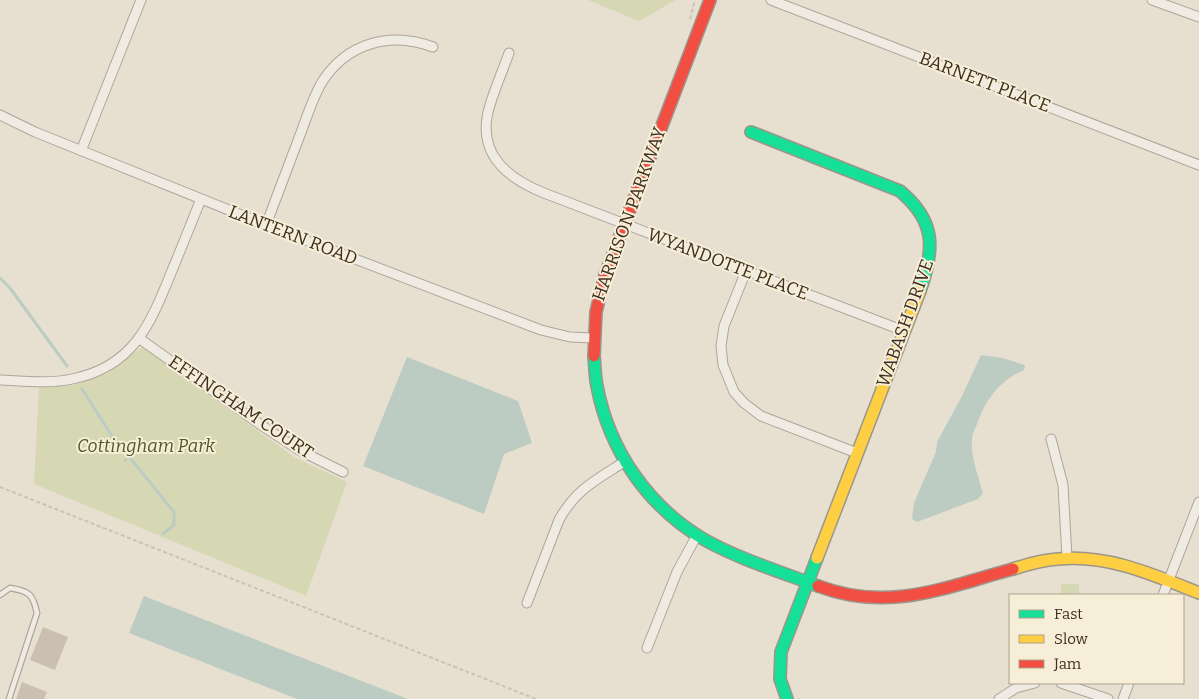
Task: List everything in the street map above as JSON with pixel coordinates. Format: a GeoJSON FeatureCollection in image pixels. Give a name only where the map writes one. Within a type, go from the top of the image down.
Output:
{"type":"FeatureCollection","features":[{"type":"Feature","properties":{"kind":"street"},"geometry":{"type":"LineString","coordinates":[[80,151],[141,0]]}},
{"type":"Feature","properties":{"kind":"street","name":"HARRISON PARKWAY"},"geometry":{"type":"LineString","coordinates":[[710,0],[600,288],[594,315],[592,338],[593,364],[602,411],[624,462],[635,479],[663,509],[697,535],[735,554],[849,596],[899,598],[934,591],[1038,562],[1067,558],[1117,563],[1199,593]]}},
{"type":"Feature","properties":{"kind":"street","name":"BARNETT PLACE"},"geometry":{"type":"LineString","coordinates":[[771,0],[1199,165]]}},
{"type":"Feature","properties":{"kind":"street"},"geometry":{"type":"LineString","coordinates":[[1152,0],[1199,17]]}},
{"type":"Feature","properties":{"kind":"street"},"geometry":{"type":"LineString","coordinates":[[266,225],[316,94],[330,72],[354,50],[384,40],[410,40],[433,47]]}},
{"type":"Feature","properties":{"kind":"street","name":"WYANDOTTE PLACE"},"geometry":{"type":"LineString","coordinates":[[509,54],[486,122],[488,141],[497,162],[507,173],[522,184],[904,331]]}},
{"type":"Feature","properties":{"kind":"street","name":"LANTERN ROAD"},"geometry":{"type":"LineString","coordinates":[[0,115],[24,128],[266,225],[541,330],[570,337],[592,338]]}},
{"type":"Feature","properties":{"kind":"street","name":"WABASH DRIVE"},"geometry":{"type":"LineString","coordinates":[[751,132],[894,189],[907,196],[920,211],[929,231],[931,253],[926,274],[780,655],[780,677],[787,699]]}},
{"type":"Feature","properties":{"kind":"street"},"geometry":{"type":"LineString","coordinates":[[0,380],[47,381],[78,378],[110,364],[127,352],[140,338],[156,310],[201,199]]}},
{"type":"Feature","properties":{"kind":"street"},"geometry":{"type":"LineString","coordinates":[[746,271],[722,335],[721,352],[723,365],[734,392],[744,403],[761,416],[857,453]]}},
{"type":"Feature","properties":{"kind":"street","name":"EFFINGHAM COURT"},"geometry":{"type":"LineString","coordinates":[[140,338],[261,425],[299,450],[343,472]]}},
{"type":"Feature","properties":{"kind":"street"},"geometry":{"type":"LineString","coordinates":[[1051,439],[1063,485],[1067,558]]}},
{"type":"Feature","properties":{"kind":"street"},"geometry":{"type":"LineString","coordinates":[[527,603],[559,520],[569,503],[583,488],[624,462]]}},
{"type":"Feature","properties":{"kind":"street"},"geometry":{"type":"LineString","coordinates":[[1163,594],[1199,502]]}},
{"type":"Feature","properties":{"kind":"street"},"geometry":{"type":"LineString","coordinates":[[647,648],[677,572],[697,535]]}},
{"type":"Feature","properties":{"kind":"street"},"geometry":{"type":"LineString","coordinates":[[1000,699],[1016,688],[1031,684]]}},
{"type":"Feature","properties":{"kind":"street"},"geometry":{"type":"LineString","coordinates":[[1064,684],[1108,699]]}},
{"type":"Feature","properties":{"kind":"street"},"geometry":{"type":"LineString","coordinates":[[1123,699],[1130,684]]}},
{"type":"Feature","properties":{"kind":"lane"},"geometry":{"type":"LineString","coordinates":[[0,595],[10,588],[24,590],[34,599],[37,613],[9,699]]}},
{"type":"Feature","properties":{"kind":"path"},"geometry":{"type":"LineString","coordinates":[[688,25],[696,0]]}},
{"type":"Feature","properties":{"kind":"path"},"geometry":{"type":"LineString","coordinates":[[124,461],[134,454]]}},
{"type":"Feature","properties":{"kind":"path"},"geometry":{"type":"LineString","coordinates":[[0,488],[536,699]]}},
{"type":"Feature","properties":{"kind":"green space"},"geometry":{"type":"Polygon","coordinates":[[[588,0],[676,0],[639,21],[588,0]]]}},
{"type":"Feature","properties":{"kind":"green space","name":"Cottingham Park"},"geometry":{"type":"Polygon","coordinates":[[[142,347],[294,457],[347,482],[306,596],[34,484],[39,387],[73,385],[107,374],[142,347]]]}},
{"type":"Feature","properties":{"kind":"green space"},"geometry":{"type":"Polygon","coordinates":[[[1061,584],[1079,584],[1079,594],[1061,594],[1061,584]]]}},
{"type":"Feature","properties":{"kind":"shaded area"},"geometry":{"type":"Polygon","coordinates":[[[981,355],[1003,358],[1025,367],[1024,370],[1008,379],[994,392],[980,415],[972,437],[972,452],[983,493],[978,499],[917,522],[912,519],[914,503],[936,452],[937,442],[962,396],[981,355]]]}},
{"type":"Feature","properties":{"kind":"shaded area"},"geometry":{"type":"Polygon","coordinates":[[[407,357],[518,401],[532,443],[504,454],[484,514],[363,466],[407,357]]]}},
{"type":"Feature","properties":{"kind":"shaded area"},"geometry":{"type":"Polygon","coordinates":[[[144,596],[408,699],[297,699],[129,633],[144,596]]]}},
{"type":"Feature","properties":{"kind":"building"},"geometry":{"type":"Polygon","coordinates":[[[43,627],[68,637],[55,670],[30,660],[43,627]]]}},
{"type":"Feature","properties":{"kind":"building"},"geometry":{"type":"Polygon","coordinates":[[[22,682],[47,692],[44,699],[16,699],[22,682]]]}},
{"type":"Feature","properties":{"kind":"waterway"},"geometry":{"type":"LineString","coordinates":[[0,278],[10,288],[67,366]]}},
{"type":"Feature","properties":{"kind":"waterway"},"geometry":{"type":"LineString","coordinates":[[82,389],[110,433],[174,512],[174,525],[163,534]]}},
{"type":"Feature","properties":{"kind":"traffic: fast"},"geometry":{"type":"LineString","coordinates":[[751,132],[900,191],[912,202],[920,213],[929,236],[928,262],[920,291]]}},
{"type":"Feature","properties":{"kind":"traffic: fast"},"geometry":{"type":"LineString","coordinates":[[594,356],[597,386],[611,432],[621,454],[649,494],[684,527],[705,540],[760,565],[818,586]]}},
{"type":"Feature","properties":{"kind":"traffic: fast"},"geometry":{"type":"LineString","coordinates":[[787,699],[780,679],[781,652],[817,558]]}},
{"type":"Feature","properties":{"kind":"traffic: slow"},"geometry":{"type":"LineString","coordinates":[[817,558],[920,291]]}},
{"type":"Feature","properties":{"kind":"traffic: slow"},"geometry":{"type":"LineString","coordinates":[[1013,569],[1035,562],[1052,560],[1077,558],[1095,560],[1130,567],[1199,593]]}},
{"type":"Feature","properties":{"kind":"traffic: jam"},"geometry":{"type":"LineString","coordinates":[[594,356],[596,312],[605,275],[710,0]]}},
{"type":"Feature","properties":{"kind":"traffic: jam"},"geometry":{"type":"LineString","coordinates":[[818,586],[844,594],[893,597],[940,589],[1013,569]]}}]}
